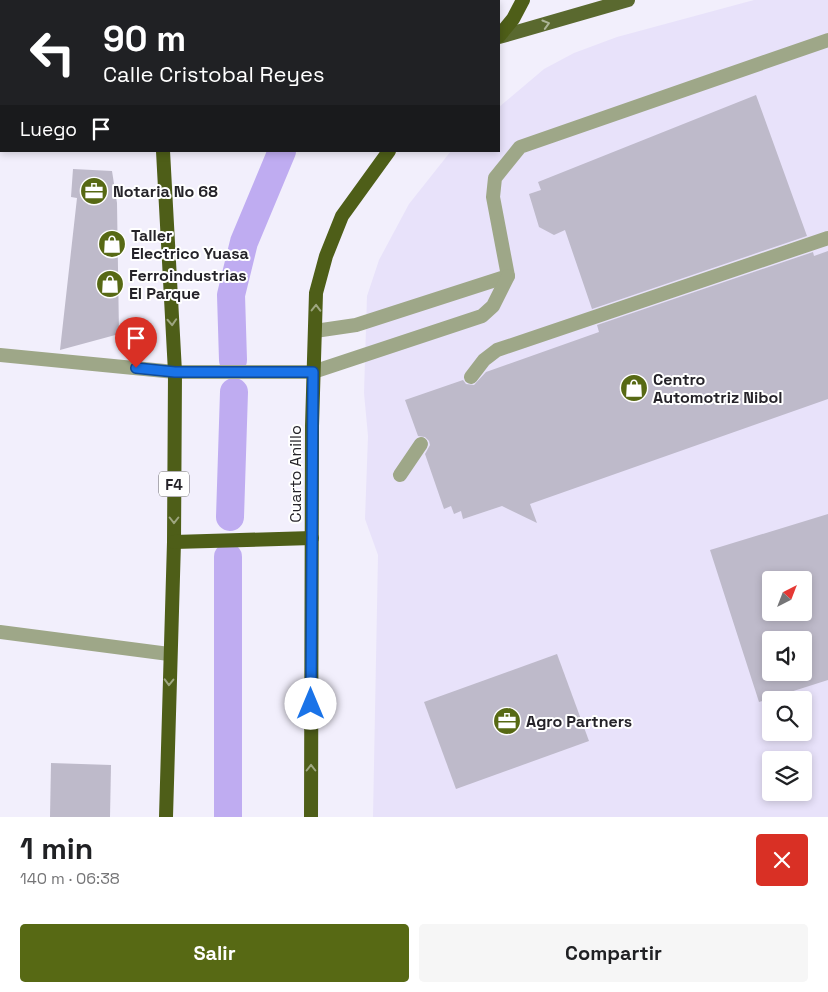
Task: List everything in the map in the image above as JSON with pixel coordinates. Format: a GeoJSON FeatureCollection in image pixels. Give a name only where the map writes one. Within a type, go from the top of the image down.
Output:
{"type":"FeatureCollection","features":[{"type":"Feature","properties":{"kind":"highway"},"geometry":{"type":"LineString","coordinates":[[500,35],[514,19],[523,0]]}},
{"type":"Feature","properties":{"kind":"highway","name":"F4"},"geometry":{"type":"LineString","coordinates":[[163,152],[175,372],[174,542],[166,817]]}},
{"type":"Feature","properties":{"kind":"highway","name":"Cuarto Anillo"},"geometry":{"type":"LineString","coordinates":[[311,817],[313,372],[316,293],[326,256],[342,216],[388,152]]}},
{"type":"Feature","properties":{"kind":"highway"},"geometry":{"type":"LineString","coordinates":[[174,542],[312,538]]}},
{"type":"Feature","properties":{"kind":"main road"},"geometry":{"type":"LineString","coordinates":[[500,36],[628,0]]}},
{"type":"Feature","properties":{"kind":"street"},"geometry":{"type":"LineString","coordinates":[[0,355],[175,372],[313,372],[482,316],[494,306],[508,276],[493,197],[494,178],[520,147],[828,40]]}},
{"type":"Feature","properties":{"kind":"street"},"geometry":{"type":"LineString","coordinates":[[471,377],[484,360],[497,350],[828,238]]}},
{"type":"Feature","properties":{"kind":"street"},"geometry":{"type":"LineString","coordinates":[[315,331],[356,325],[508,276]]}},
{"type":"Feature","properties":{"kind":"street"},"geometry":{"type":"LineString","coordinates":[[400,475],[421,444]]}},
{"type":"Feature","properties":{"kind":"street"},"geometry":{"type":"LineString","coordinates":[[0,632],[170,654]]}},
{"type":"Feature","properties":{"kind":"shaded area"},"geometry":{"type":"Polygon","coordinates":[[[754,0],[828,0],[828,817],[373,817],[378,555],[365,519],[368,436],[364,393],[367,296],[379,260],[409,204],[450,152],[500,152],[500,106],[544,69],[574,53],[617,37],[754,0]]]}},
{"type":"Feature","properties":{"kind":"building"},"geometry":{"type":"Polygon","coordinates":[[[756,95],[807,236],[592,309],[565,230],[554,235],[539,227],[529,194],[541,190],[538,182],[756,95]]]}},
{"type":"Feature","properties":{"kind":"building"},"geometry":{"type":"Polygon","coordinates":[[[73,169],[112,171],[117,203],[119,334],[60,350],[77,198],[71,197],[73,169]]]}},
{"type":"Feature","properties":{"kind":"building","name":"Centro Automotriz Nibol"},"geometry":{"type":"Polygon","coordinates":[[[828,251],[828,399],[530,504],[537,523],[502,506],[463,519],[461,511],[454,514],[451,506],[444,509],[425,454],[430,445],[429,441],[425,437],[418,436],[405,400],[463,380],[466,384],[474,385],[486,372],[599,332],[597,325],[813,252],[814,256],[828,251]]]}},
{"type":"Feature","properties":{"kind":"building"},"geometry":{"type":"Polygon","coordinates":[[[828,514],[828,680],[794,691],[762,691],[762,701],[759,702],[710,550],[828,514]]]}},
{"type":"Feature","properties":{"kind":"building","name":"Agro Partners"},"geometry":{"type":"Polygon","coordinates":[[[557,654],[589,741],[456,789],[424,702],[557,654]]]}},
{"type":"Feature","properties":{"kind":"building"},"geometry":{"type":"Polygon","coordinates":[[[51,763],[111,765],[110,817],[50,817],[51,763]]]}},
{"type":"Feature","properties":{"kind":"waterway"},"geometry":{"type":"LineString","coordinates":[[233,360],[231,295],[244,242],[282,152]]}},
{"type":"Feature","properties":{"kind":"waterway"},"geometry":{"type":"LineString","coordinates":[[230,517],[234,392]]}},
{"type":"Feature","properties":{"kind":"waterway"},"geometry":{"type":"LineString","coordinates":[[228,557],[228,817]]}},
{"type":"Feature","properties":{"kind":"place","name":"Notaria No 68"},"geometry":{"type":"Point","coordinates":[94,191]}},
{"type":"Feature","properties":{"kind":"place","name":"Taller Electrico Yuasa"},"geometry":{"type":"Point","coordinates":[112,244]}},
{"type":"Feature","properties":{"kind":"place","name":"Ferroindustrias El Parque"},"geometry":{"type":"Point","coordinates":[110,284]}},
{"type":"Feature","properties":{"kind":"place","name":"Centro Automotriz Nibol"},"geometry":{"type":"Point","coordinates":[634,388]}},
{"type":"Feature","properties":{"kind":"place","name":"Agro Partners"},"geometry":{"type":"Point","coordinates":[507,721]}},
{"type":"Feature","properties":{"kind":"route"},"geometry":{"type":"LineString","coordinates":[[136,368],[175,372],[313,372],[311,704]]}}]}
